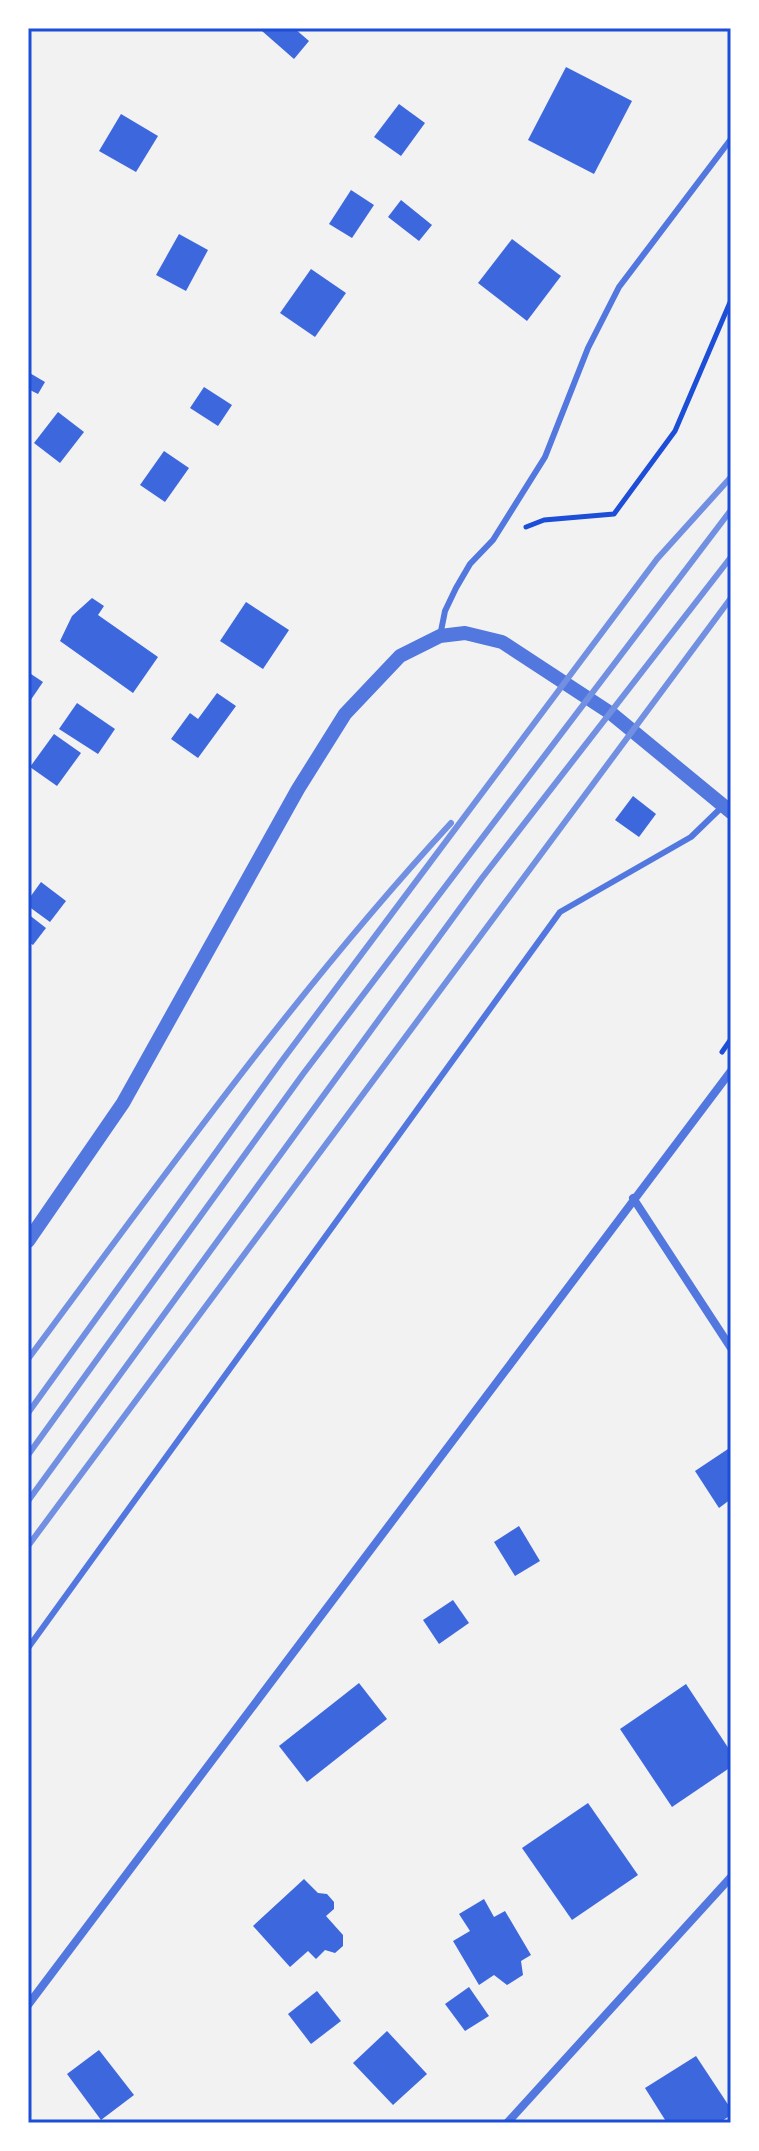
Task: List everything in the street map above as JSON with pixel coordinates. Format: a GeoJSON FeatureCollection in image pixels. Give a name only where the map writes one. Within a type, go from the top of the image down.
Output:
{"type":"FeatureCollection","features":[{"type":"Feature","properties":{"kind":"street"},"geometry":{"type":"LineString","coordinates":[[28,1241],[123,1103],[298,789],[345,714],[400,656],[440,636],[465,633],[502,642],[612,714],[727,809]]}},
{"type":"Feature","properties":{"kind":"street"},"geometry":{"type":"LineString","coordinates":[[28,2005],[731,1071]]}},
{"type":"Feature","properties":{"kind":"street"},"geometry":{"type":"LineString","coordinates":[[633,1198],[731,1348]]}},
{"type":"Feature","properties":{"kind":"street"},"geometry":{"type":"LineString","coordinates":[[507,2123],[731,1877]]}},
{"type":"Feature","properties":{"kind":"lane"},"geometry":{"type":"LineString","coordinates":[[440,636],[445,611],[470,564],[493,540],[545,457],[588,348],[619,287],[731,139]]}},
{"type":"Feature","properties":{"kind":"lane"},"geometry":{"type":"LineString","coordinates":[[28,1648],[560,912],[691,837],[727,809]]}},
{"type":"Feature","properties":{"kind":"path"},"geometry":{"type":"LineString","coordinates":[[493,540],[544,520],[614,514],[675,431],[731,300]]}},
{"type":"Feature","properties":{"kind":"building"},"geometry":{"type":"Polygon","coordinates":[[[265,28],[294,28],[309,41],[294,59],[262,31],[265,28]]]}},
{"type":"Feature","properties":{"kind":"building"},"geometry":{"type":"Polygon","coordinates":[[[566,67],[632,101],[594,174],[528,140],[566,67]]]}},
{"type":"Feature","properties":{"kind":"building"},"geometry":{"type":"Polygon","coordinates":[[[399,104],[425,123],[401,156],[374,137],[399,104]]]}},
{"type":"Feature","properties":{"kind":"building"},"geometry":{"type":"Polygon","coordinates":[[[121,114],[158,136],[136,172],[99,151],[121,114]]]}},
{"type":"Feature","properties":{"kind":"building"},"geometry":{"type":"Polygon","coordinates":[[[351,190],[374,205],[352,238],[329,224],[351,190]]]}},
{"type":"Feature","properties":{"kind":"building"},"geometry":{"type":"Polygon","coordinates":[[[401,200],[432,225],[419,241],[388,217],[401,200]]]}},
{"type":"Feature","properties":{"kind":"building"},"geometry":{"type":"Polygon","coordinates":[[[179,234],[208,250],[186,291],[156,275],[179,234]]]}},
{"type":"Feature","properties":{"kind":"building"},"geometry":{"type":"Polygon","coordinates":[[[512,239],[561,276],[527,321],[478,283],[512,239]]]}},
{"type":"Feature","properties":{"kind":"building"},"geometry":{"type":"Polygon","coordinates":[[[311,269],[346,293],[315,337],[280,313],[311,269]]]}},
{"type":"Feature","properties":{"kind":"building"},"geometry":{"type":"Polygon","coordinates":[[[28,372],[45,382],[38,394],[28,389],[28,372]]]}},
{"type":"Feature","properties":{"kind":"building"},"geometry":{"type":"Polygon","coordinates":[[[204,387],[232,405],[218,426],[190,408],[204,387]]]}},
{"type":"Feature","properties":{"kind":"building"},"geometry":{"type":"Polygon","coordinates":[[[58,412],[84,432],[60,463],[34,443],[58,412]]]}},
{"type":"Feature","properties":{"kind":"building"},"geometry":{"type":"Polygon","coordinates":[[[164,451],[189,468],[165,502],[140,485],[164,451]]]}},
{"type":"Feature","properties":{"kind":"building"},"geometry":{"type":"Polygon","coordinates":[[[92,598],[104,606],[98,615],[158,657],[133,693],[60,641],[72,616],[92,598]]]}},
{"type":"Feature","properties":{"kind":"building"},"geometry":{"type":"Polygon","coordinates":[[[246,602],[289,630],[263,669],[220,641],[246,602]]]}},
{"type":"Feature","properties":{"kind":"building"},"geometry":{"type":"Polygon","coordinates":[[[28,672],[43,682],[28,704],[28,672]]]}},
{"type":"Feature","properties":{"kind":"building"},"geometry":{"type":"Polygon","coordinates":[[[217,693],[236,706],[198,758],[171,739],[190,713],[198,719],[217,693]]]}},
{"type":"Feature","properties":{"kind":"building"},"geometry":{"type":"Polygon","coordinates":[[[77,703],[115,729],[98,754],[59,729],[77,703]]]}},
{"type":"Feature","properties":{"kind":"building"},"geometry":{"type":"Polygon","coordinates":[[[54,734],[81,753],[57,786],[30,767],[54,734]]]}},
{"type":"Feature","properties":{"kind":"building"},"geometry":{"type":"Polygon","coordinates":[[[633,796],[656,814],[639,837],[615,820],[633,796]]]}},
{"type":"Feature","properties":{"kind":"building"},"geometry":{"type":"Polygon","coordinates":[[[41,882],[66,901],[50,922],[28,906],[28,900],[41,882]]]}},
{"type":"Feature","properties":{"kind":"building"},"geometry":{"type":"Polygon","coordinates":[[[28,914],[46,928],[33,945],[28,942],[28,914]]]}},
{"type":"Feature","properties":{"kind":"building"},"geometry":{"type":"Polygon","coordinates":[[[731,1447],[731,1499],[719,1508],[695,1471],[731,1447]]]}},
{"type":"Feature","properties":{"kind":"building"},"geometry":{"type":"Polygon","coordinates":[[[519,1526],[540,1561],[515,1576],[494,1542],[519,1526]]]}},
{"type":"Feature","properties":{"kind":"building"},"geometry":{"type":"Polygon","coordinates":[[[453,1600],[469,1623],[439,1644],[423,1620],[453,1600]]]}},
{"type":"Feature","properties":{"kind":"building"},"geometry":{"type":"Polygon","coordinates":[[[359,1683],[387,1719],[307,1782],[279,1746],[359,1683]]]}},
{"type":"Feature","properties":{"kind":"building"},"geometry":{"type":"Polygon","coordinates":[[[686,1684],[731,1752],[731,1767],[672,1807],[620,1729],[686,1684]]]}},
{"type":"Feature","properties":{"kind":"building"},"geometry":{"type":"Polygon","coordinates":[[[588,1803],[638,1875],[572,1920],[522,1848],[588,1803]]]}},
{"type":"Feature","properties":{"kind":"building"},"geometry":{"type":"Polygon","coordinates":[[[304,1879],[318,1893],[327,1894],[334,1902],[334,1909],[326,1916],[343,1935],[343,1946],[335,1953],[325,1950],[316,1959],[308,1951],[290,1967],[253,1926],[304,1879]]]}},
{"type":"Feature","properties":{"kind":"building"},"geometry":{"type":"Polygon","coordinates":[[[484,1899],[494,1917],[505,1911],[531,1955],[521,1961],[523,1975],[507,1985],[494,1975],[479,1985],[453,1941],[470,1931],[459,1914],[484,1899]]]}},
{"type":"Feature","properties":{"kind":"building"},"geometry":{"type":"Polygon","coordinates":[[[469,1987],[489,2016],[465,2031],[445,2004],[469,1987]]]}},
{"type":"Feature","properties":{"kind":"building"},"geometry":{"type":"Polygon","coordinates":[[[317,1991],[341,2021],[311,2044],[288,2014],[317,1991]]]}},
{"type":"Feature","properties":{"kind":"building"},"geometry":{"type":"Polygon","coordinates":[[[387,2031],[427,2074],[393,2105],[353,2063],[387,2031]]]}},
{"type":"Feature","properties":{"kind":"building"},"geometry":{"type":"Polygon","coordinates":[[[99,2050],[134,2095],[101,2120],[67,2074],[99,2050]]]}},
{"type":"Feature","properties":{"kind":"building"},"geometry":{"type":"Polygon","coordinates":[[[696,2056],[731,2109],[731,2115],[719,2123],[667,2123],[645,2088],[696,2056]]]}},
{"type":"Feature","properties":{"kind":"railway"},"geometry":{"type":"LineString","coordinates":[[28,1413],[281,1062],[657,559],[731,477]]}},
{"type":"Feature","properties":{"kind":"railway"},"geometry":{"type":"LineString","coordinates":[[28,1455],[303,1074],[731,510]]}},
{"type":"Feature","properties":{"kind":"railway"},"geometry":{"type":"LineString","coordinates":[[28,1501],[482,878],[731,557]]}},
{"type":"Feature","properties":{"kind":"railway"},"geometry":{"type":"LineString","coordinates":[[28,1546],[731,598]]}},
{"type":"Feature","properties":{"kind":"railway"},"geometry":{"type":"LineString","coordinates":[[28,1359],[285,1018],[451,823]]}}]}
